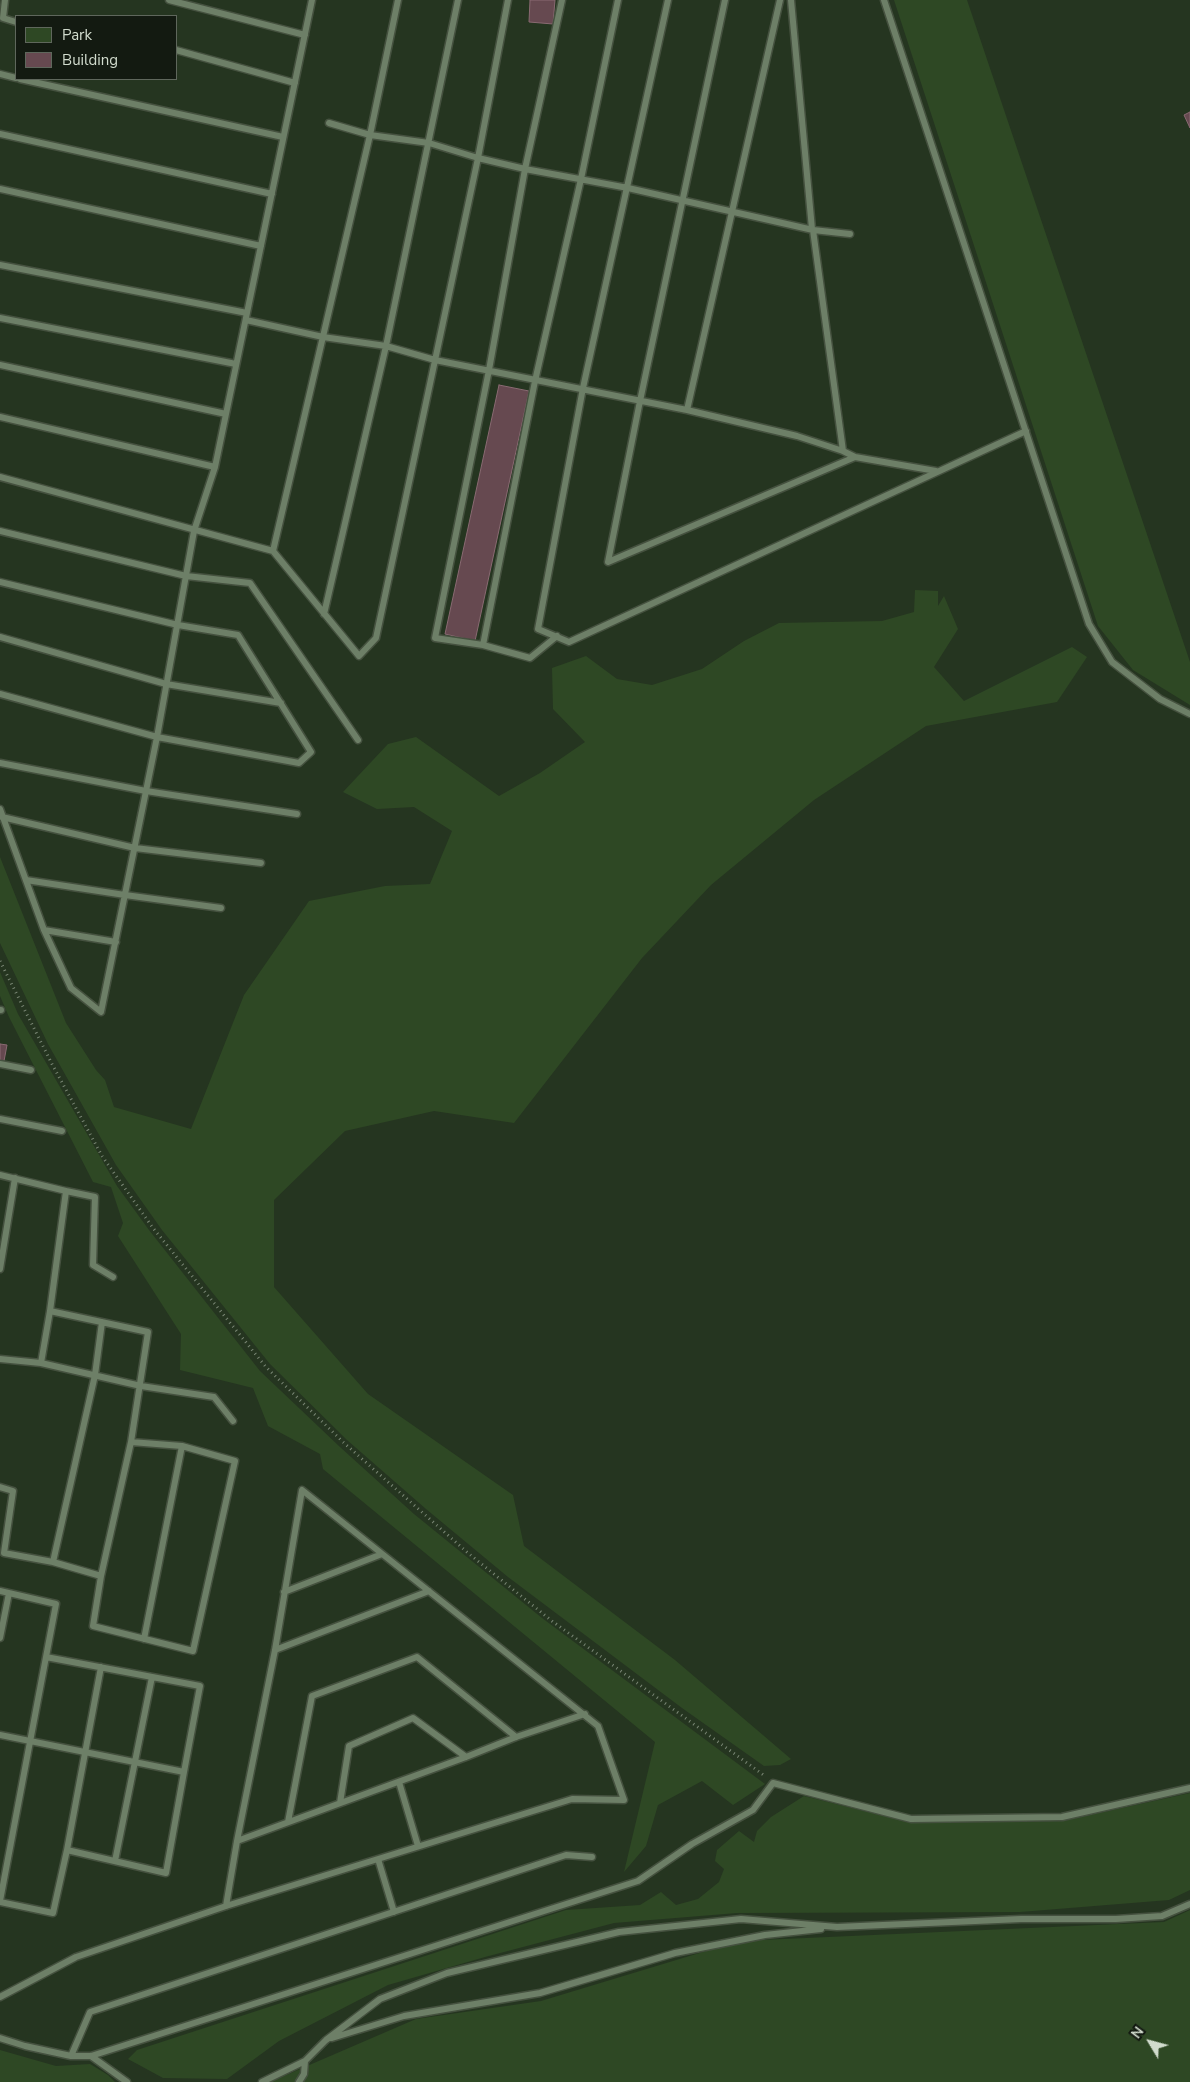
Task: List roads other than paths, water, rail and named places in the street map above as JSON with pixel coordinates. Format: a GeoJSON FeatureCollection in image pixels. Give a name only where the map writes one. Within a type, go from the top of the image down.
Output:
{"type":"FeatureCollection","features":[{"type":"Feature","properties":{"kind":"lane"},"geometry":{"type":"LineString","coordinates":[[6,0],[3,18],[15,22]]}},
{"type":"Feature","properties":{"kind":"lane"},"geometry":{"type":"LineString","coordinates":[[169,0],[305,35]]}},
{"type":"Feature","properties":{"kind":"lane"},"geometry":{"type":"LineString","coordinates":[[0,809],[44,930],[70,988],[101,1012],[157,737],[194,531],[216,467],[312,0]]}},
{"type":"Feature","properties":{"kind":"lane"},"geometry":{"type":"LineString","coordinates":[[273,551],[370,135],[398,0]]}},
{"type":"Feature","properties":{"kind":"lane"},"geometry":{"type":"LineString","coordinates":[[324,614],[386,346],[458,0]]}},
{"type":"Feature","properties":{"kind":"lane"},"geometry":{"type":"LineString","coordinates":[[0,477],[273,551],[359,656],[376,638],[478,158],[508,0]]}},
{"type":"Feature","properties":{"kind":"lane"},"geometry":{"type":"LineString","coordinates":[[557,636],[530,658],[483,645],[435,638],[489,370],[526,169],[562,0]]}},
{"type":"Feature","properties":{"kind":"lane"},"geometry":{"type":"LineString","coordinates":[[483,645],[535,381],[581,179],[618,0]]}},
{"type":"Feature","properties":{"kind":"lane"},"geometry":{"type":"LineString","coordinates":[[668,0],[583,388],[538,629],[568,642],[1026,431]]}},
{"type":"Feature","properties":{"kind":"lane"},"geometry":{"type":"LineString","coordinates":[[725,0],[681,201],[608,562],[855,457]]}},
{"type":"Feature","properties":{"kind":"lane"},"geometry":{"type":"LineString","coordinates":[[688,410],[780,0]]}},
{"type":"Feature","properties":{"kind":"lane"},"geometry":{"type":"LineString","coordinates":[[791,0],[813,229],[843,451]]}},
{"type":"Feature","properties":{"kind":"lane"},"geometry":{"type":"LineString","coordinates":[[884,0],[1089,624],[1112,662],[1160,699],[1190,714]]}},
{"type":"Feature","properties":{"kind":"lane"},"geometry":{"type":"LineString","coordinates":[[178,51],[295,83]]}},
{"type":"Feature","properties":{"kind":"lane"},"geometry":{"type":"LineString","coordinates":[[0,74],[15,78]]}},
{"type":"Feature","properties":{"kind":"lane"},"geometry":{"type":"LineString","coordinates":[[25,80],[284,137]]}},
{"type":"Feature","properties":{"kind":"lane"},"geometry":{"type":"LineString","coordinates":[[330,123],[370,135],[429,143],[478,158],[526,169],[628,188],[813,229],[850,234]]}},
{"type":"Feature","properties":{"kind":"lane"},"geometry":{"type":"LineString","coordinates":[[0,134],[272,194]]}},
{"type":"Feature","properties":{"kind":"lane"},"geometry":{"type":"LineString","coordinates":[[0,189],[261,246]]}},
{"type":"Feature","properties":{"kind":"lane"},"geometry":{"type":"LineString","coordinates":[[0,265],[246,316],[323,337],[386,346],[435,360],[688,410],[798,436],[855,457],[936,472]]}},
{"type":"Feature","properties":{"kind":"lane"},"geometry":{"type":"LineString","coordinates":[[0,318],[236,364]]}},
{"type":"Feature","properties":{"kind":"lane"},"geometry":{"type":"LineString","coordinates":[[0,365],[226,414]]}},
{"type":"Feature","properties":{"kind":"lane"},"geometry":{"type":"LineString","coordinates":[[0,417],[216,467]]}},
{"type":"Feature","properties":{"kind":"lane"},"geometry":{"type":"LineString","coordinates":[[0,531],[186,576],[250,583],[358,740]]}},
{"type":"Feature","properties":{"kind":"lane"},"geometry":{"type":"LineString","coordinates":[[0,582],[178,625],[238,634],[311,752],[299,764],[157,737],[0,694]]}},
{"type":"Feature","properties":{"kind":"lane"},"geometry":{"type":"LineString","coordinates":[[0,637],[166,684],[281,703]]}},
{"type":"Feature","properties":{"kind":"lane"},"geometry":{"type":"LineString","coordinates":[[0,763],[146,791],[297,814]]}},
{"type":"Feature","properties":{"kind":"lane"},"geometry":{"type":"LineString","coordinates":[[2,817],[135,848],[261,863]]}},
{"type":"Feature","properties":{"kind":"lane"},"geometry":{"type":"LineString","coordinates":[[26,880],[125,896],[221,908]]}},
{"type":"Feature","properties":{"kind":"lane"},"geometry":{"type":"LineString","coordinates":[[44,930],[116,942]]}},
{"type":"Feature","properties":{"kind":"lane"},"geometry":{"type":"LineString","coordinates":[[0,1064],[31,1070]]}},
{"type":"Feature","properties":{"kind":"lane"},"geometry":{"type":"LineString","coordinates":[[0,1119],[62,1131]]}},
{"type":"Feature","properties":{"kind":"lane"},"geometry":{"type":"LineString","coordinates":[[0,1175],[95,1197],[93,1265],[113,1277]]}},
{"type":"Feature","properties":{"kind":"lane"},"geometry":{"type":"LineString","coordinates":[[0,1270],[15,1178]]}},
{"type":"Feature","properties":{"kind":"lane"},"geometry":{"type":"LineString","coordinates":[[41,1363],[66,1191]]}},
{"type":"Feature","properties":{"kind":"lane"},"geometry":{"type":"LineString","coordinates":[[50,1311],[148,1332],[131,1442],[101,1576],[93,1626],[193,1651],[236,1461],[182,1446],[131,1442]]}},
{"type":"Feature","properties":{"kind":"lane"},"geometry":{"type":"LineString","coordinates":[[53,1562],[95,1375],[102,1322]]}},
{"type":"Feature","properties":{"kind":"lane"},"geometry":{"type":"LineString","coordinates":[[0,1359],[41,1363],[141,1386],[214,1397],[233,1421]]}},
{"type":"Feature","properties":{"kind":"lane"},"geometry":{"type":"LineString","coordinates":[[144,1639],[182,1446]]}},
{"type":"Feature","properties":{"kind":"lane"},"geometry":{"type":"LineString","coordinates":[[0,1487],[14,1490],[4,1553],[53,1562],[101,1576]]}},
{"type":"Feature","properties":{"kind":"lane"},"geometry":{"type":"LineString","coordinates":[[0,1997],[76,1957],[226,1906],[572,1799],[624,1800],[598,1726],[302,1490],[276,1650],[237,1841],[226,1906]]}},
{"type":"Feature","properties":{"kind":"lane"},"geometry":{"type":"LineString","coordinates":[[284,1592],[382,1554]]}},
{"type":"Feature","properties":{"kind":"lane"},"geometry":{"type":"LineString","coordinates":[[0,1591],[56,1604],[0,1901],[53,1913],[101,1667]]}},
{"type":"Feature","properties":{"kind":"lane"},"geometry":{"type":"LineString","coordinates":[[276,1650],[429,1592]]}},
{"type":"Feature","properties":{"kind":"lane"},"geometry":{"type":"LineString","coordinates":[[0,1638],[9,1593]]}},
{"type":"Feature","properties":{"kind":"lane"},"geometry":{"type":"LineString","coordinates":[[46,1657],[200,1686],[166,1873],[66,1850]]}},
{"type":"Feature","properties":{"kind":"lane"},"geometry":{"type":"LineString","coordinates":[[288,1822],[312,1696],[417,1657],[516,1737]]}},
{"type":"Feature","properties":{"kind":"lane"},"geometry":{"type":"LineString","coordinates":[[115,1861],[152,1677]]}},
{"type":"Feature","properties":{"kind":"lane"},"geometry":{"type":"LineString","coordinates":[[237,1841],[516,1737],[584,1714]]}},
{"type":"Feature","properties":{"kind":"lane"},"geometry":{"type":"LineString","coordinates":[[340,1803],[349,1746],[413,1718],[466,1757]]}},
{"type":"Feature","properties":{"kind":"lane"},"geometry":{"type":"LineString","coordinates":[[0,1735],[184,1772]]}},
{"type":"Feature","properties":{"kind":"lane"},"geometry":{"type":"LineString","coordinates":[[399,1782],[418,1846]]}},
{"type":"Feature","properties":{"kind":"lane"},"geometry":{"type":"LineString","coordinates":[[0,2038],[24,2046],[72,2056],[91,2056],[638,1881],[692,1844],[753,1810],[774,1783],[911,1819],[1062,1817],[1190,1788]]}},
{"type":"Feature","properties":{"kind":"lane"},"geometry":{"type":"LineString","coordinates":[[72,2056],[90,2012],[566,1855],[592,1857]]}},
{"type":"Feature","properties":{"kind":"lane"},"geometry":{"type":"LineString","coordinates":[[378,1859],[394,1912]]}},
{"type":"Feature","properties":{"kind":"lane"},"geometry":{"type":"LineString","coordinates":[[326,2040],[404,2016],[540,1993],[675,1953],[766,1935],[837,1927],[1021,1919],[1116,1919],[1162,1916],[1190,1904]]}},
{"type":"Feature","properties":{"kind":"lane"},"geometry":{"type":"LineString","coordinates":[[262,2082],[305,2061],[326,2040],[380,1999],[447,1973],[619,1932],[741,1919],[837,1927]]}},
{"type":"Feature","properties":{"kind":"lane"},"geometry":{"type":"LineString","coordinates":[[91,2056],[127,2082]]}},
{"type":"Feature","properties":{"kind":"lane"},"geometry":{"type":"LineString","coordinates":[[299,2082],[304,2074],[305,2061]]}}]}
